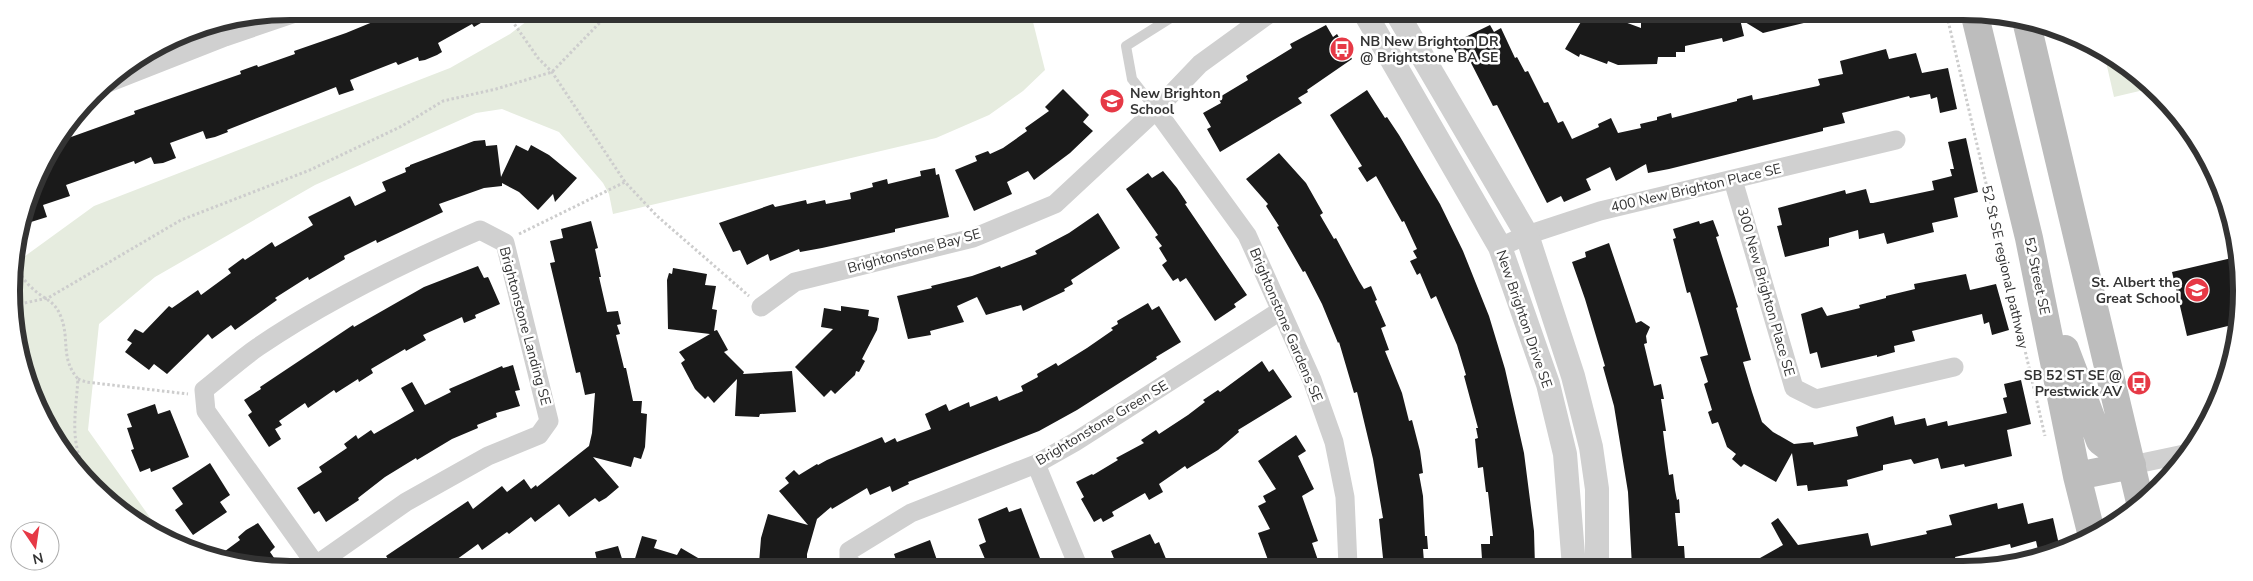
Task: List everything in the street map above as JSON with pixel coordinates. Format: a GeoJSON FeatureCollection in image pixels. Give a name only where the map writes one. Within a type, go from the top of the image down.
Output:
{"type":"FeatureCollection","features":[{"type":"Feature","properties":{"kind":"main road","name":"52 Street SE"},"geometry":{"type":"LineString","coordinates":[[1975,21],[2036,271],[2077,476],[2079,534]]}},
{"type":"Feature","properties":{"kind":"main road"},"geometry":{"type":"LineString","coordinates":[[2028,28],[2139,496]]}},
{"type":"Feature","properties":{"kind":"main road"},"geometry":{"type":"LineString","coordinates":[[2036,271],[2100,441],[2132,465]]}},
{"type":"Feature","properties":{"kind":"main road"},"geometry":{"type":"LineString","coordinates":[[2077,476],[2132,465]]}},
{"type":"Feature","properties":{"kind":"street","name":"Brightonstone Bay SE"},"geometry":{"type":"LineString","coordinates":[[761,307],[795,282],[973,238],[1055,204],[1156,110],[1200,64],[1261,20]]}},
{"type":"Feature","properties":{"kind":"street","name":"New Brighton Drive SE"},"geometry":{"type":"LineString","coordinates":[[1369,20],[1500,247],[1548,384],[1565,454],[1574,561]]}},
{"type":"Feature","properties":{"kind":"street","name":"New Brighton Drive SE"},"geometry":{"type":"LineString","coordinates":[[1401,20],[1528,235],[1573,376],[1591,447],[1597,488],[1597,561]]}},
{"type":"Feature","properties":{"kind":"street"},"geometry":{"type":"LineString","coordinates":[[131,72],[223,31],[259,22]]}},
{"type":"Feature","properties":{"kind":"street","name":"Brightonstone Gardens SE"},"geometry":{"type":"LineString","coordinates":[[1156,110],[1247,235],[1312,380],[1334,442],[1345,497],[1348,561]]}},
{"type":"Feature","properties":{"kind":"street","name":"400 New Brighton Place SE"},"geometry":{"type":"LineString","coordinates":[[1500,247],[1528,235],[1600,211],[1896,140]]}},
{"type":"Feature","properties":{"kind":"street","name":"300 New Brighton Place SE"},"geometry":{"type":"LineString","coordinates":[[1733,180],[1794,388],[1816,399],[1954,367]]}},
{"type":"Feature","properties":{"kind":"street","name":"Brightonstone Landing SE"},"geometry":{"type":"LineString","coordinates":[[313,561],[206,410],[204,390],[257,348],[345,294],[418,257],[480,230],[505,243],[549,421],[539,435],[488,456],[406,502],[322,561]]}},
{"type":"Feature","properties":{"kind":"street","name":"Brightonstone Green SE"},"geometry":{"type":"LineString","coordinates":[[848,561],[848,551],[910,512],[1036,464],[1075,442],[1280,311]]}},
{"type":"Feature","properties":{"kind":"street"},"geometry":{"type":"LineString","coordinates":[[2132,465],[2177,456]]}},
{"type":"Feature","properties":{"kind":"street"},"geometry":{"type":"LineString","coordinates":[[1036,464],[1076,561]]}},
{"type":"Feature","properties":{"kind":"lane"},"geometry":{"type":"LineString","coordinates":[[1156,110],[1132,79],[1126,46],[1167,20]]}},
{"type":"Feature","properties":{"kind":"path"},"geometry":{"type":"LineString","coordinates":[[512,20],[538,58],[552,72],[625,182],[657,216],[761,307]]}},
{"type":"Feature","properties":{"kind":"path"},"geometry":{"type":"LineString","coordinates":[[21,304],[48,298],[181,220],[310,170],[402,126],[443,101],[496,89],[552,72],[602,20]]}},
{"type":"Feature","properties":{"kind":"path","name":"52 St SE regional pathway"},"geometry":{"type":"LineString","coordinates":[[1948,20],[2045,439]]}},
{"type":"Feature","properties":{"kind":"path"},"geometry":{"type":"LineString","coordinates":[[505,243],[529,228],[625,182]]}},
{"type":"Feature","properties":{"kind":"path"},"geometry":{"type":"LineString","coordinates":[[21,273],[33,289],[48,298],[61,318],[67,362],[71,371],[78,379],[86,382],[182,394],[204,390]]}},
{"type":"Feature","properties":{"kind":"path"},"geometry":{"type":"LineString","coordinates":[[78,379],[74,419],[76,451],[78,458]]}},
{"type":"Feature","properties":{"kind":"shaded area"},"geometry":{"type":"Polygon","coordinates":[[[528,20],[1032,20],[1045,70],[1023,91],[989,115],[936,138],[613,214],[609,194],[603,183],[559,132],[502,109],[476,113],[315,185],[155,277],[99,324],[88,430],[156,525],[112,494],[87,469],[56,426],[34,377],[22,326],[20,290],[22,258],[94,206],[450,68],[510,34],[528,20]]]}},
{"type":"Feature","properties":{"kind":"shaded area"},"geometry":{"type":"Polygon","coordinates":[[[2106,61],[2144,90],[2114,97],[2106,61]]]}},
{"type":"Feature","properties":{"kind":"building"},"geometry":{"type":"Polygon","coordinates":[[[378,20],[486,20],[474,27],[472,24],[438,43],[442,52],[437,55],[419,61],[418,57],[398,65],[396,62],[350,80],[354,90],[339,95],[336,87],[227,130],[228,132],[215,137],[206,139],[203,131],[170,143],[176,158],[163,163],[154,164],[151,157],[135,164],[134,161],[66,185],[70,196],[43,205],[47,217],[31,222],[30,218],[41,187],[56,155],[67,138],[135,114],[134,111],[241,74],[240,71],[295,54],[294,51],[378,20]]]}},
{"type":"Feature","properties":{"kind":"building"},"geometry":{"type":"Polygon","coordinates":[[[1582,20],[1622,21],[1641,28],[1641,22],[1663,22],[1663,20],[1740,20],[1744,36],[1723,42],[1722,38],[1685,46],[1685,52],[1676,52],[1676,57],[1658,57],[1657,64],[1618,65],[1608,61],[1607,64],[1580,54],[1579,57],[1565,49],[1582,20]]]}},
{"type":"Feature","properties":{"kind":"building"},"geometry":{"type":"Polygon","coordinates":[[[1742,20],[1812,20],[1812,21],[1763,33],[1742,20]]]}},
{"type":"Feature","properties":{"kind":"building"},"geometry":{"type":"Polygon","coordinates":[[[1326,25],[1333,37],[1337,34],[1352,59],[1307,90],[1308,92],[1298,98],[1302,103],[1220,152],[1207,129],[1211,127],[1203,113],[1221,103],[1218,98],[1248,80],[1246,76],[1292,48],[1290,44],[1326,25]]]}},
{"type":"Feature","properties":{"kind":"building"},"geometry":{"type":"Polygon","coordinates":[[[1490,25],[1494,32],[1501,28],[1515,58],[1517,57],[1525,72],[1528,71],[1544,103],[1548,102],[1558,123],[1563,121],[1572,139],[1599,127],[1598,124],[1611,118],[1618,133],[1641,128],[1640,124],[1657,120],[1657,117],[1671,113],[1672,118],[1737,101],[1737,99],[1752,95],[1753,100],[1818,86],[1820,85],[1818,79],[1843,74],[1840,61],[1886,49],[1889,59],[1916,53],[1922,73],[1948,68],[1957,109],[1940,113],[1937,97],[1931,99],[1930,94],[1910,98],[1909,96],[1842,113],[1845,123],[1823,128],[1823,131],[1669,169],[1648,173],[1646,164],[1616,181],[1610,167],[1586,179],[1591,190],[1564,202],[1561,196],[1547,203],[1497,105],[1493,106],[1468,57],[1460,61],[1451,44],[1490,25]]]}},
{"type":"Feature","properties":{"kind":"building"},"geometry":{"type":"Polygon","coordinates":[[[1063,89],[1089,115],[1083,122],[1093,131],[1070,153],[1034,180],[1028,171],[1007,182],[1012,194],[974,211],[955,170],[977,161],[975,156],[988,151],[990,154],[1003,148],[1027,131],[1025,128],[1049,111],[1045,107],[1063,89]]]}},
{"type":"Feature","properties":{"kind":"building"},"geometry":{"type":"Polygon","coordinates":[[[1367,90],[1385,118],[1387,117],[1399,135],[1440,204],[1463,251],[1489,316],[1505,369],[1524,453],[1534,531],[1535,561],[1491,561],[1491,559],[1482,559],[1481,544],[1490,544],[1490,536],[1493,536],[1488,492],[1486,492],[1483,467],[1478,468],[1475,439],[1478,438],[1476,428],[1478,428],[1457,345],[1436,296],[1431,299],[1420,273],[1417,275],[1410,261],[1417,258],[1413,251],[1417,249],[1404,221],[1402,222],[1376,176],[1367,182],[1358,168],[1362,166],[1330,115],[1367,90]]]}},
{"type":"Feature","properties":{"kind":"building"},"geometry":{"type":"Polygon","coordinates":[[[1966,138],[1978,192],[1954,198],[1958,217],[1932,223],[1934,232],[1887,244],[1884,233],[1859,239],[1858,230],[1829,238],[1829,246],[1785,257],[1777,226],[1782,225],[1778,208],[1845,190],[1846,194],[1866,189],[1870,203],[1873,203],[1934,190],[1932,181],[1952,176],[1950,169],[1954,169],[1948,142],[1966,138]]]}},
{"type":"Feature","properties":{"kind":"building"},"geometry":{"type":"Polygon","coordinates":[[[485,140],[486,146],[497,145],[501,177],[516,145],[528,151],[531,145],[549,155],[577,178],[555,202],[553,194],[538,210],[519,192],[502,183],[502,186],[484,188],[439,204],[443,212],[377,243],[376,240],[344,256],[345,259],[309,280],[308,277],[275,298],[277,300],[235,330],[231,325],[212,339],[208,334],[167,374],[154,364],[149,370],[125,352],[132,343],[127,340],[135,329],[143,333],[169,306],[172,308],[198,290],[201,295],[231,273],[228,269],[243,258],[245,260],[272,242],[275,247],[313,225],[308,217],[350,196],[355,206],[386,191],[382,182],[406,172],[405,168],[410,165],[474,141],[485,140]]]}},
{"type":"Feature","properties":{"kind":"building"},"geometry":{"type":"Polygon","coordinates":[[[1279,153],[1306,183],[1323,213],[1320,215],[1334,239],[1336,238],[1364,289],[1371,286],[1377,300],[1375,301],[1386,326],[1381,328],[1389,350],[1385,351],[1402,393],[1409,421],[1412,420],[1420,451],[1423,473],[1419,474],[1428,549],[1423,549],[1424,561],[1397,561],[1397,558],[1383,558],[1379,519],[1383,518],[1373,459],[1357,392],[1354,393],[1339,342],[1305,271],[1303,272],[1277,227],[1279,226],[1266,206],[1268,204],[1246,179],[1279,153]]]}},
{"type":"Feature","properties":{"kind":"building"},"geometry":{"type":"Polygon","coordinates":[[[935,168],[936,175],[939,174],[949,217],[895,229],[895,232],[800,252],[799,249],[770,261],[768,254],[747,265],[740,250],[733,252],[719,223],[773,204],[775,207],[806,200],[807,204],[825,200],[826,204],[851,199],[850,193],[873,187],[872,183],[887,179],[888,184],[921,176],[920,171],[935,168]]]}},
{"type":"Feature","properties":{"kind":"building"},"geometry":{"type":"Polygon","coordinates":[[[1163,171],[1177,188],[1187,203],[1185,204],[1247,295],[1234,304],[1236,307],[1215,321],[1186,278],[1180,282],[1178,278],[1173,281],[1162,265],[1167,261],[1159,248],[1162,246],[1155,237],[1158,235],[1126,189],[1148,173],[1152,178],[1163,171]]]}},
{"type":"Feature","properties":{"kind":"building"},"geometry":{"type":"Polygon","coordinates":[[[1098,213],[1120,248],[1071,280],[1073,284],[1064,289],[1065,291],[1023,311],[1021,305],[986,315],[977,297],[957,306],[964,322],[930,331],[931,335],[908,339],[897,296],[932,288],[931,286],[972,276],[1000,266],[1001,268],[1037,254],[1035,251],[1069,233],[1098,213]]]}},
{"type":"Feature","properties":{"kind":"building"},"geometry":{"type":"Polygon","coordinates":[[[1713,220],[1719,236],[1716,237],[1738,307],[1736,308],[1751,360],[1743,362],[1762,422],[1773,432],[1794,444],[1813,442],[1814,445],[1858,436],[1856,427],[1893,416],[1895,425],[1925,418],[1927,426],[1947,421],[1948,426],[2007,413],[2003,398],[2007,397],[2004,384],[2021,380],[2031,424],[2007,430],[2012,456],[1965,467],[1964,464],[1941,469],[1938,458],[1914,464],[1911,459],[1883,465],[1883,470],[1847,480],[1848,486],[1808,491],[1807,485],[1797,486],[1792,453],[1776,482],[1744,464],[1741,467],[1732,459],[1736,454],[1727,447],[1718,422],[1712,424],[1708,412],[1712,410],[1704,384],[1708,382],[1700,357],[1708,355],[1690,292],[1687,293],[1673,239],[1676,238],[1673,229],[1699,221],[1700,224],[1713,220]]]}},
{"type":"Feature","properties":{"kind":"building"},"geometry":{"type":"Polygon","coordinates":[[[591,221],[598,248],[595,249],[607,312],[618,311],[621,324],[617,325],[620,334],[616,335],[633,401],[642,401],[641,413],[647,414],[645,447],[641,459],[634,457],[631,467],[593,457],[619,487],[599,502],[595,498],[569,517],[559,504],[535,522],[531,517],[509,534],[507,532],[482,550],[478,544],[455,561],[389,561],[386,556],[468,501],[473,509],[502,486],[507,492],[524,479],[531,489],[536,485],[537,487],[589,446],[592,433],[595,393],[585,395],[580,372],[576,373],[550,263],[555,262],[550,241],[563,238],[561,229],[591,221]]]}},
{"type":"Feature","properties":{"kind":"building"},"geometry":{"type":"Polygon","coordinates":[[[1609,243],[1636,323],[1641,321],[1650,327],[1646,336],[1647,343],[1644,344],[1654,386],[1661,384],[1664,399],[1661,399],[1666,431],[1663,431],[1669,475],[1673,474],[1677,500],[1679,499],[1680,513],[1675,513],[1678,546],[1684,546],[1685,561],[1632,561],[1628,492],[1614,406],[1603,367],[1605,366],[1572,262],[1586,257],[1585,252],[1609,243]]]}},
{"type":"Feature","properties":{"kind":"building"},"geometry":{"type":"Polygon","coordinates":[[[2231,258],[2233,290],[2231,325],[2187,336],[2172,272],[2231,258]]]}},
{"type":"Feature","properties":{"kind":"building"},"geometry":{"type":"Polygon","coordinates":[[[478,266],[484,278],[488,277],[500,304],[475,315],[476,318],[464,323],[462,317],[423,335],[426,340],[406,351],[405,349],[371,369],[373,373],[359,382],[358,379],[336,393],[334,390],[308,408],[305,403],[279,421],[282,425],[275,429],[281,439],[269,447],[248,415],[252,412],[244,400],[261,389],[260,387],[353,325],[354,327],[424,287],[478,266]]]}},
{"type":"Feature","properties":{"kind":"building"},"geometry":{"type":"Polygon","coordinates":[[[673,268],[707,274],[705,285],[716,286],[712,309],[717,310],[714,331],[717,330],[728,350],[724,352],[744,372],[743,374],[792,371],[796,412],[760,414],[759,417],[735,416],[737,379],[714,403],[708,396],[705,399],[695,389],[681,363],[685,360],[679,352],[710,334],[668,329],[667,280],[669,273],[672,274],[673,268]]]}},
{"type":"Feature","properties":{"kind":"building"},"geometry":{"type":"Polygon","coordinates":[[[1966,274],[1970,290],[1996,284],[2009,330],[1992,335],[1989,322],[1984,324],[1982,314],[1912,331],[1915,341],[1894,346],[1895,352],[1877,357],[1877,355],[1821,368],[1817,352],[1810,354],[1801,314],[1822,307],[1827,316],[1860,308],[1859,305],[1915,289],[1914,284],[1966,274]]]}},
{"type":"Feature","properties":{"kind":"building"},"geometry":{"type":"Polygon","coordinates":[[[1148,303],[1152,310],[1159,306],[1181,342],[1077,410],[1039,431],[908,482],[909,484],[892,492],[890,486],[870,495],[867,488],[832,509],[831,507],[817,519],[807,554],[807,561],[759,561],[761,538],[768,514],[808,525],[779,491],[789,483],[785,478],[794,470],[799,475],[817,464],[882,437],[885,443],[895,438],[897,442],[931,429],[925,414],[946,404],[949,411],[969,402],[970,407],[997,396],[999,401],[1023,391],[1021,386],[1038,377],[1037,374],[1056,363],[1058,366],[1087,348],[1113,330],[1111,328],[1118,324],[1117,321],[1148,303]]]}},
{"type":"Feature","properties":{"kind":"building"},"geometry":{"type":"Polygon","coordinates":[[[841,306],[869,310],[868,316],[879,318],[877,330],[862,359],[865,361],[859,372],[856,371],[855,375],[835,394],[831,390],[824,397],[795,367],[833,329],[821,327],[824,308],[841,311],[841,306]]]}},
{"type":"Feature","properties":{"kind":"building"},"geometry":{"type":"Polygon","coordinates":[[[1262,361],[1269,372],[1273,369],[1292,397],[1238,430],[1239,432],[1218,450],[1187,469],[1185,466],[1159,484],[1163,492],[1149,500],[1145,493],[1112,512],[1114,516],[1103,522],[1101,518],[1094,522],[1081,499],[1084,497],[1076,482],[1093,475],[1118,460],[1116,458],[1144,443],[1141,440],[1156,430],[1159,434],[1205,402],[1203,400],[1218,390],[1220,392],[1262,361]]]}},
{"type":"Feature","properties":{"kind":"building"},"geometry":{"type":"Polygon","coordinates":[[[513,365],[520,390],[515,391],[520,406],[496,413],[497,417],[477,425],[478,428],[452,439],[417,460],[416,458],[385,477],[358,498],[359,500],[326,522],[319,511],[314,514],[297,488],[322,472],[319,467],[347,448],[344,444],[356,435],[358,439],[371,430],[374,434],[414,411],[401,388],[412,382],[425,405],[451,392],[449,389],[502,366],[503,368],[513,365]]]}},
{"type":"Feature","properties":{"kind":"building"},"geometry":{"type":"Polygon","coordinates":[[[155,404],[158,414],[170,410],[189,457],[151,472],[150,468],[140,472],[131,450],[134,449],[127,428],[132,427],[127,414],[155,404]]]}},
{"type":"Feature","properties":{"kind":"building"},"geometry":{"type":"Polygon","coordinates":[[[1296,435],[1306,451],[1298,456],[1314,489],[1302,496],[1318,541],[1312,543],[1318,561],[1273,561],[1272,558],[1268,560],[1258,533],[1270,529],[1258,506],[1266,502],[1263,496],[1276,489],[1258,461],[1296,435]]]}},
{"type":"Feature","properties":{"kind":"building"},"geometry":{"type":"Polygon","coordinates":[[[210,463],[230,495],[220,502],[227,512],[193,535],[175,510],[183,504],[172,488],[210,463]]]}},
{"type":"Feature","properties":{"kind":"building"},"geometry":{"type":"Polygon","coordinates":[[[1997,503],[1998,509],[2023,503],[2028,524],[2053,518],[2059,543],[2039,550],[2036,541],[2011,548],[2010,544],[1955,557],[1956,561],[1755,561],[1783,545],[1771,523],[1778,518],[1798,545],[1868,533],[1871,546],[1927,534],[1926,531],[1952,525],[1949,515],[1997,503]]]}},
{"type":"Feature","properties":{"kind":"building"},"geometry":{"type":"Polygon","coordinates":[[[1007,507],[1009,512],[1021,508],[1041,561],[986,561],[979,545],[986,542],[978,519],[1007,507]]]}},
{"type":"Feature","properties":{"kind":"building"},"geometry":{"type":"Polygon","coordinates":[[[258,523],[275,547],[270,552],[276,560],[255,559],[223,553],[240,540],[238,537],[258,523]]]}},
{"type":"Feature","properties":{"kind":"building"},"geometry":{"type":"Polygon","coordinates":[[[1150,534],[1155,544],[1159,542],[1167,561],[1115,561],[1111,551],[1150,534]]]}},
{"type":"Feature","properties":{"kind":"building"},"geometry":{"type":"Polygon","coordinates":[[[642,536],[657,540],[654,548],[677,555],[681,548],[703,561],[634,561],[642,536]]]}},
{"type":"Feature","properties":{"kind":"building"},"geometry":{"type":"Polygon","coordinates":[[[930,540],[937,561],[896,561],[894,554],[930,540]]]}},
{"type":"Feature","properties":{"kind":"building"},"geometry":{"type":"Polygon","coordinates":[[[618,546],[623,561],[597,561],[595,552],[618,546]]]}},
{"type":"Feature","properties":{"kind":"place","name":"NB New Brighton DR @ Brightstone BA SE"},"geometry":{"type":"Point","coordinates":[1342,49]}},
{"type":"Feature","properties":{"kind":"place","name":"New Brighton School"},"geometry":{"type":"Point","coordinates":[1112,101]}},
{"type":"Feature","properties":{"kind":"place","name":"St. Albert the Great School"},"geometry":{"type":"Point","coordinates":[2197,290]}},
{"type":"Feature","properties":{"kind":"place","name":"SB 52 ST SE @ Prestwick AV"},"geometry":{"type":"Point","coordinates":[2139,383]}}]}
